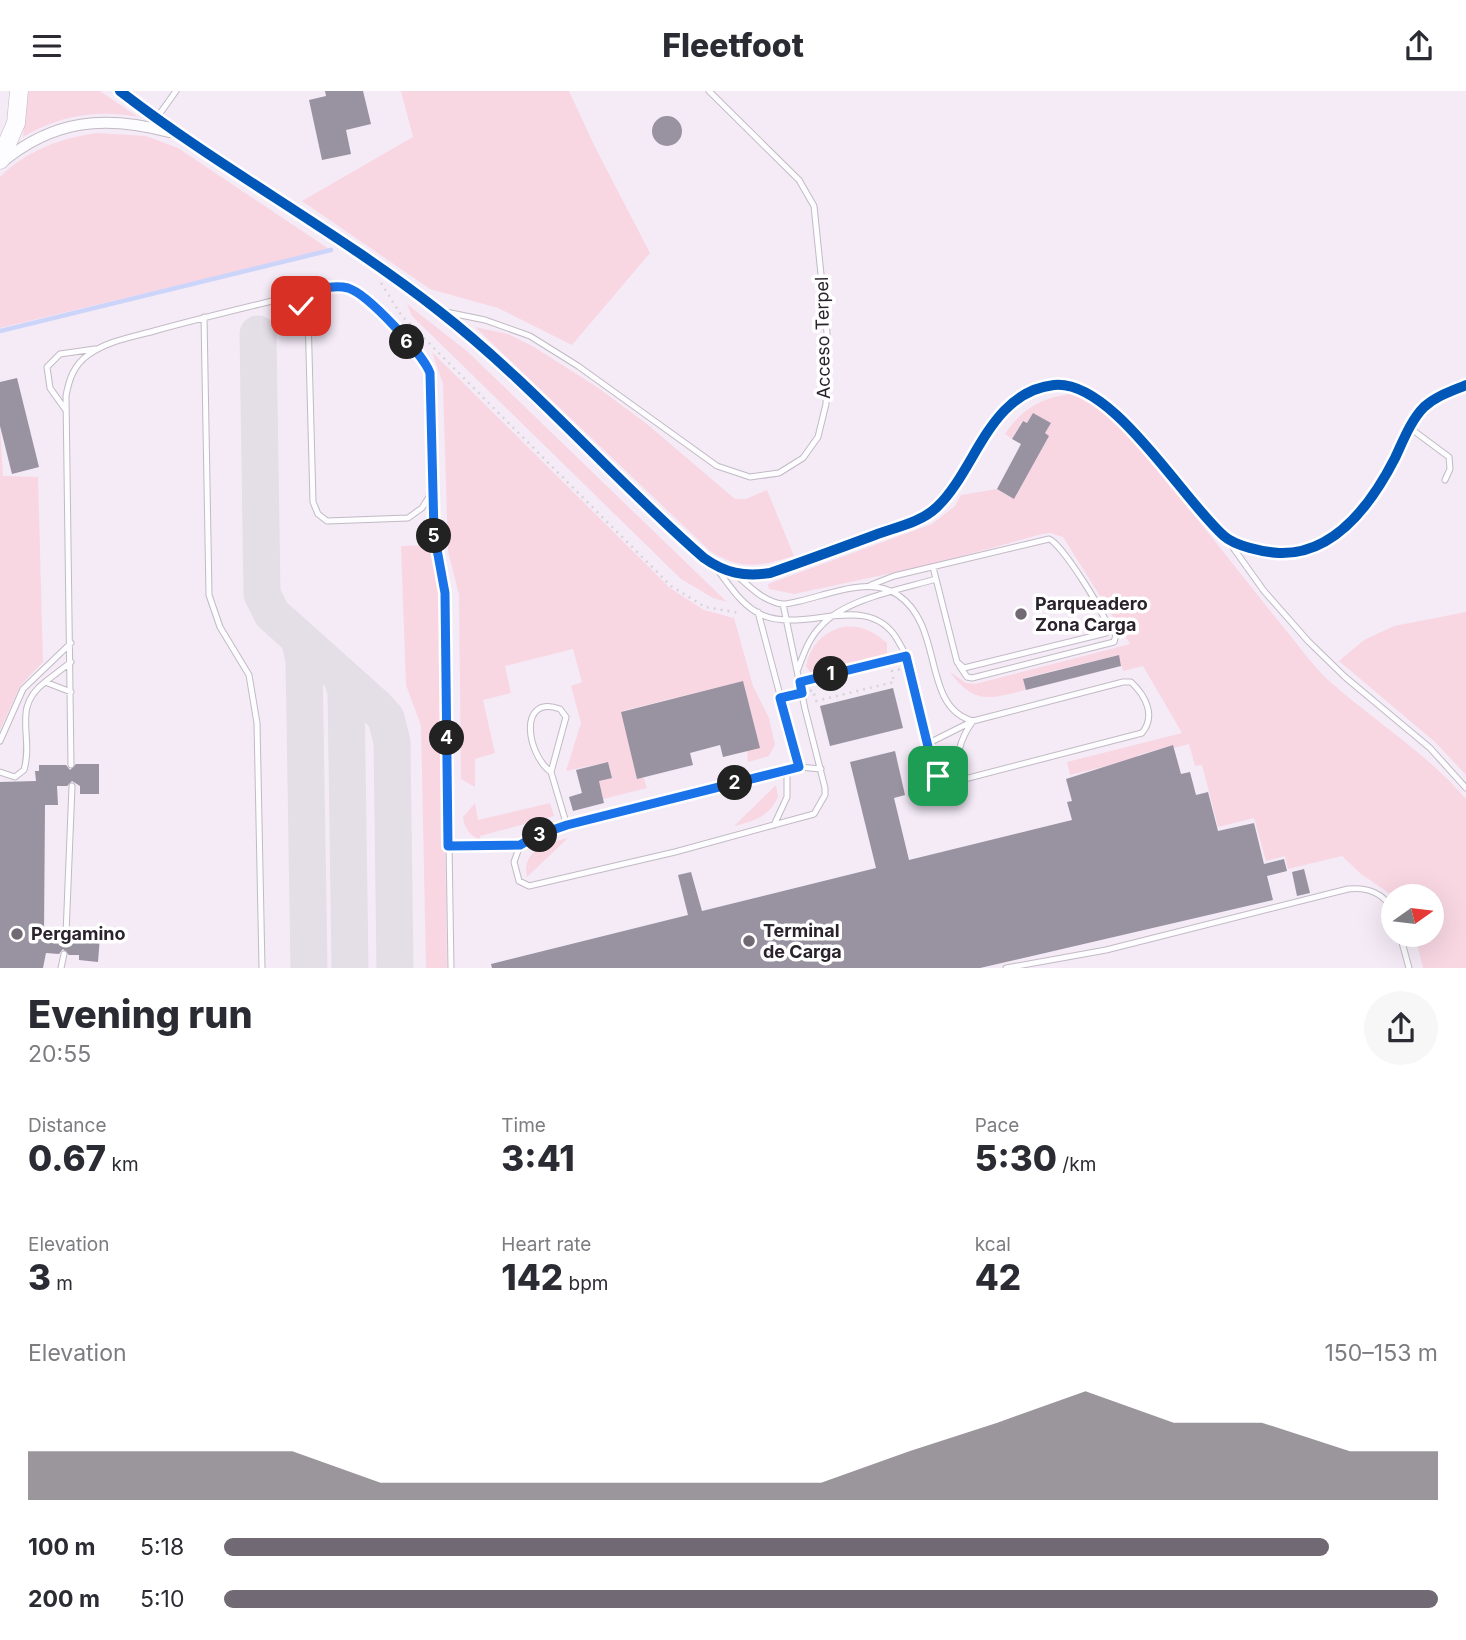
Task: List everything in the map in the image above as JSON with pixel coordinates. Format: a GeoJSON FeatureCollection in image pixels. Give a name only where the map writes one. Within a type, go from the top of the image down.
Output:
{"type":"FeatureCollection","features":[{"type":"Feature","properties":{"kind":"main road"},"geometry":{"type":"LineString","coordinates":[[0,162],[16,123],[19,91]]}},
{"type":"Feature","properties":{"kind":"street"},"geometry":{"type":"LineString","coordinates":[[120,91],[175,134],[385,272],[439,311],[495,359],[692,548],[714,565],[744,575],[770,573],[925,517],[951,491],[985,436],[1011,403],[1026,393],[1052,385],[1066,385],[1084,390],[1111,408],[1225,538],[1277,553],[1299,552],[1332,537],[1369,502],[1424,408],[1441,395],[1466,385]]}},
{"type":"Feature","properties":{"kind":"street"},"geometry":{"type":"LineString","coordinates":[[0,162],[37,139],[79,124],[138,124],[175,134]]}},
{"type":"Feature","properties":{"kind":"lane"},"geometry":{"type":"LineString","coordinates":[[133,101],[140,91]]}},
{"type":"Feature","properties":{"kind":"lane"},"geometry":{"type":"LineString","coordinates":[[156,119],[176,91]]}},
{"type":"Feature","properties":{"kind":"lane","name":"Acceso Terpel"},"geometry":{"type":"LineString","coordinates":[[439,311],[485,320],[530,336],[578,366],[718,466],[750,477],[779,473],[803,458],[818,437],[826,404],[827,333],[814,207],[799,180],[709,91]]}},
{"type":"Feature","properties":{"kind":"lane"},"geometry":{"type":"LineString","coordinates":[[66,410],[47,381],[50,362],[60,354],[98,348],[204,317],[321,289],[339,287],[356,292],[427,366],[431,383],[435,550],[445,593],[451,968]]}},
{"type":"Feature","properties":{"kind":"lane"},"geometry":{"type":"LineString","coordinates":[[321,289],[308,316],[313,502],[318,514],[327,521],[401,520],[422,508],[433,489]]}},
{"type":"Feature","properties":{"kind":"lane"},"geometry":{"type":"LineString","coordinates":[[288,297],[308,316]]}},
{"type":"Feature","properties":{"kind":"lane"},"geometry":{"type":"LineString","coordinates":[[204,317],[209,595],[220,627],[243,661],[254,690],[262,968]]}},
{"type":"Feature","properties":{"kind":"lane"},"geometry":{"type":"LineString","coordinates":[[71,765],[66,410],[69,380],[81,361],[98,348]]}},
{"type":"Feature","properties":{"kind":"lane"},"geometry":{"type":"LineString","coordinates":[[1410,428],[1449,457],[1450,469],[1445,480]]}},
{"type":"Feature","properties":{"kind":"lane"},"geometry":{"type":"LineString","coordinates":[[1225,538],[1264,591],[1308,641],[1345,677],[1430,748],[1466,788]]}},
{"type":"Feature","properties":{"kind":"lane"},"geometry":{"type":"LineString","coordinates":[[732,572],[762,597],[783,604],[871,585],[894,576],[1044,539],[1054,540],[1107,618],[1116,635],[1114,642],[972,678],[967,677],[959,666],[933,567]]}},
{"type":"Feature","properties":{"kind":"lane"},"geometry":{"type":"LineString","coordinates":[[714,565],[742,601],[758,613],[787,621],[864,614],[883,622],[896,636],[906,656],[928,744],[938,776],[949,782],[1142,733],[1150,718],[1139,689],[1130,682],[1122,682],[973,721],[928,744]]}},
{"type":"Feature","properties":{"kind":"lane"},"geometry":{"type":"LineString","coordinates":[[797,669],[808,642],[830,617],[892,591],[936,579]]}},
{"type":"Feature","properties":{"kind":"lane"},"geometry":{"type":"LineString","coordinates":[[871,585],[892,591],[907,602],[919,617],[949,708],[973,721]]}},
{"type":"Feature","properties":{"kind":"lane"},"geometry":{"type":"LineString","coordinates":[[520,845],[514,862],[515,870],[519,881],[529,885],[814,814],[825,795],[783,604]]}},
{"type":"Feature","properties":{"kind":"lane"},"geometry":{"type":"LineString","coordinates":[[758,613],[799,767]]}},
{"type":"Feature","properties":{"kind":"lane"},"geometry":{"type":"LineString","coordinates":[[959,666],[968,668],[1106,633],[1109,626],[1107,618]]}},
{"type":"Feature","properties":{"kind":"lane"},"geometry":{"type":"LineString","coordinates":[[0,741],[23,689],[71,643]]}},
{"type":"Feature","properties":{"kind":"lane"},"geometry":{"type":"LineString","coordinates":[[800,682],[906,656]]}},
{"type":"Feature","properties":{"kind":"lane"},"geometry":{"type":"LineString","coordinates":[[0,772],[10,777],[21,774],[24,770],[27,703],[31,694],[71,662]]}},
{"type":"Feature","properties":{"kind":"lane"},"geometry":{"type":"LineString","coordinates":[[45,682],[71,692]]}},
{"type":"Feature","properties":{"kind":"lane"},"geometry":{"type":"LineString","coordinates":[[551,772],[565,724],[564,712],[555,707],[536,712],[530,725],[536,758],[551,772],[567,825]]}},
{"type":"Feature","properties":{"kind":"lane"},"geometry":{"type":"LineString","coordinates":[[957,781],[958,749],[962,736],[973,721]]}},
{"type":"Feature","properties":{"kind":"lane"},"geometry":{"type":"LineString","coordinates":[[448,846],[520,845],[538,835],[567,825],[799,767],[821,769]]}},
{"type":"Feature","properties":{"kind":"lane"},"geometry":{"type":"LineString","coordinates":[[774,825],[787,797],[788,770]]}},
{"type":"Feature","properties":{"kind":"lane"},"geometry":{"type":"LineString","coordinates":[[66,934],[72,786]]}},
{"type":"Feature","properties":{"kind":"lane"},"geometry":{"type":"LineString","coordinates":[[1006,968],[1106,950],[1348,889],[1369,890],[1381,898]]}},
{"type":"Feature","properties":{"kind":"lane"},"geometry":{"type":"LineString","coordinates":[[1403,947],[1409,968]]}},
{"type":"Feature","properties":{"kind":"lane"},"geometry":{"type":"LineString","coordinates":[[61,968],[64,954]]}},
{"type":"Feature","properties":{"kind":"path"},"geometry":{"type":"LineString","coordinates":[[385,272],[380,282],[401,314],[671,586],[705,607],[729,613],[758,613]]}},
{"type":"Feature","properties":{"kind":"path"},"geometry":{"type":"LineString","coordinates":[[802,693],[813,690],[816,701],[894,682],[892,671],[910,666]]}},
{"type":"Feature","properties":{"kind":"shaded area"},"geometry":{"type":"Polygon","coordinates":[[[27,91],[100,91],[138,117],[107,114],[78,116],[50,124],[23,137],[27,91]]]}},
{"type":"Feature","properties":{"kind":"shaded area"},"geometry":{"type":"Polygon","coordinates":[[[401,91],[569,91],[650,253],[572,345],[498,308],[430,289],[302,201],[413,137],[401,91]]]}},
{"type":"Feature","properties":{"kind":"shaded area"},"geometry":{"type":"Polygon","coordinates":[[[97,133],[146,136],[178,148],[329,249],[0,328],[0,177],[21,160],[44,147],[97,133]]]}},
{"type":"Feature","properties":{"kind":"shaded area"},"geometry":{"type":"Polygon","coordinates":[[[407,304],[468,352],[727,602],[713,598],[681,579],[412,316],[407,304]]]}},
{"type":"Feature","properties":{"kind":"shaded area"},"geometry":{"type":"Polygon","coordinates":[[[475,327],[508,334],[534,347],[597,387],[647,424],[735,499],[746,499],[767,490],[794,556],[751,565],[732,562],[710,551],[475,327]]]}},
{"type":"Feature","properties":{"kind":"shaded area"},"geometry":{"type":"Polygon","coordinates":[[[432,352],[670,588],[704,610],[734,618],[753,686],[769,718],[775,745],[769,756],[748,762],[743,681],[622,711],[647,788],[603,799],[599,781],[612,777],[608,762],[566,771],[581,723],[571,686],[582,682],[573,649],[505,666],[511,693],[483,700],[495,753],[475,759],[475,787],[461,779],[459,595],[448,551],[443,384],[432,352]]]}},
{"type":"Feature","properties":{"kind":"shaded area"},"geometry":{"type":"Polygon","coordinates":[[[1069,394],[1083,398],[1096,404],[1120,424],[1326,678],[1416,751],[1466,799],[1466,968],[1423,968],[1418,947],[1444,947],[1444,884],[1381,884],[1381,888],[1342,856],[1288,869],[1285,856],[1266,861],[1254,818],[1218,827],[1202,765],[1195,766],[1189,744],[1174,748],[1173,745],[1138,755],[1138,758],[1070,775],[1067,762],[1182,733],[1143,666],[1123,671],[1118,655],[1024,678],[1026,690],[992,697],[975,695],[959,683],[950,672],[966,683],[975,684],[1130,644],[1063,537],[1050,533],[1042,534],[930,565],[794,594],[769,589],[768,584],[932,524],[955,506],[961,495],[997,489],[1014,499],[1049,436],[1045,433],[1051,423],[1033,413],[1027,423],[1022,421],[1012,439],[1005,434],[1025,412],[1049,399],[1069,394]]]}},
{"type":"Feature","properties":{"kind":"shaded area"},"geometry":{"type":"Polygon","coordinates":[[[0,426],[3,476],[38,477],[43,662],[20,686],[0,730],[0,426]]]}},
{"type":"Feature","properties":{"kind":"shaded area"},"geometry":{"type":"Polygon","coordinates":[[[432,545],[442,604],[447,968],[426,968],[421,726],[406,685],[401,546],[432,545]]]}},
{"type":"Feature","properties":{"kind":"shaded area"},"geometry":{"type":"Polygon","coordinates":[[[1466,612],[1466,775],[1435,742],[1339,661],[1364,640],[1394,626],[1466,612]]]}},
{"type":"Feature","properties":{"kind":"shaded area"},"geometry":{"type":"Polygon","coordinates":[[[842,627],[861,628],[877,635],[887,643],[887,654],[881,658],[820,673],[810,672],[806,666],[814,646],[828,633],[842,627]]]}},
{"type":"Feature","properties":{"kind":"shaded area"},"geometry":{"type":"Polygon","coordinates":[[[776,785],[778,797],[765,814],[734,826],[776,785]]]}},
{"type":"Feature","properties":{"kind":"shaded area"},"geometry":{"type":"Polygon","coordinates":[[[475,803],[478,820],[550,803],[554,816],[480,836],[481,840],[468,831],[463,817],[475,803]]]}},
{"type":"Feature","properties":{"kind":"shaded area"},"geometry":{"type":"Polygon","coordinates":[[[568,838],[527,877],[526,868],[532,854],[545,845],[568,838]]]}},
{"type":"Feature","properties":{"kind":"building"},"geometry":{"type":"Polygon","coordinates":[[[325,91],[363,91],[371,124],[346,130],[351,154],[322,160],[309,100],[326,96],[325,91]]]}},
{"type":"Feature","properties":{"kind":"building"},"geometry":{"type":"Polygon","coordinates":[[[667,116],[673,117],[681,125],[681,137],[673,145],[667,146],[661,145],[653,137],[652,131],[653,125],[661,117],[667,116]]]}},
{"type":"Feature","properties":{"kind":"building"},"geometry":{"type":"Polygon","coordinates":[[[17,378],[39,467],[12,474],[0,426],[0,382],[17,378]]]}},
{"type":"Feature","properties":{"kind":"building"},"geometry":{"type":"Polygon","coordinates":[[[1033,413],[1051,423],[1045,433],[1049,436],[1014,499],[997,489],[1021,444],[1012,439],[1023,421],[1027,423],[1033,413]]]}},
{"type":"Feature","properties":{"kind":"building"},"geometry":{"type":"Polygon","coordinates":[[[1119,655],[1121,666],[1026,690],[1023,679],[1119,655]]]}},
{"type":"Feature","properties":{"kind":"building"},"geometry":{"type":"Polygon","coordinates":[[[743,681],[760,748],[723,757],[720,745],[690,753],[693,765],[637,779],[621,712],[743,681]]]}},
{"type":"Feature","properties":{"kind":"building"},"geometry":{"type":"Polygon","coordinates":[[[893,688],[903,728],[830,746],[820,706],[893,688]]]}},
{"type":"Feature","properties":{"kind":"building"},"geometry":{"type":"Polygon","coordinates":[[[1173,745],[1181,774],[1190,772],[1196,795],[1208,792],[1218,831],[1254,823],[1264,864],[1284,859],[1287,871],[1267,876],[1273,900],[980,968],[492,968],[491,964],[688,915],[678,875],[691,872],[702,911],[876,868],[850,762],[895,751],[905,795],[894,798],[909,860],[1072,820],[1067,802],[1072,801],[1066,779],[1173,745]]]}},
{"type":"Feature","properties":{"kind":"building"},"geometry":{"type":"Polygon","coordinates":[[[608,762],[612,778],[599,781],[604,803],[573,811],[569,797],[582,793],[576,770],[608,762]]]}},
{"type":"Feature","properties":{"kind":"building"},"geometry":{"type":"Polygon","coordinates":[[[76,764],[99,764],[99,794],[80,794],[80,786],[72,781],[67,786],[57,786],[58,805],[45,805],[44,932],[61,933],[65,939],[71,934],[100,936],[98,962],[79,960],[79,955],[69,955],[63,949],[59,954],[46,953],[43,968],[0,968],[0,782],[36,781],[35,771],[39,771],[39,765],[66,765],[70,770],[76,764]]]}},
{"type":"Feature","properties":{"kind":"building"},"geometry":{"type":"Polygon","coordinates":[[[1304,869],[1310,893],[1297,896],[1292,872],[1304,869]]]}},
{"type":"Feature","properties":{"kind":"waterway"},"geometry":{"type":"LineString","coordinates":[[0,331],[331,250]]}},
{"type":"Feature","properties":{"kind":"taxiway"},"geometry":{"type":"LineString","coordinates":[[258,334],[262,594],[272,614],[386,718],[392,742],[395,968]]}},
{"type":"Feature","properties":{"kind":"taxiway"},"geometry":{"type":"LineString","coordinates":[[299,639],[304,659],[309,968]]}},
{"type":"Feature","properties":{"kind":"taxiway"},"geometry":{"type":"LineString","coordinates":[[341,676],[346,691],[350,968]]}},
{"type":"Feature","properties":{"kind":"cycle path"},"geometry":{"type":"LineString","coordinates":[[120,91],[439,311],[508,370],[670,528],[704,558],[735,573],[770,573],[923,517],[937,507],[951,491],[999,417],[1014,402],[1032,391],[1054,385],[1076,388],[1099,401],[1122,420],[1207,519],[1229,540],[1265,551],[1299,551],[1318,545],[1349,523],[1386,475],[1419,412],[1444,394],[1466,385]]}},
{"type":"Feature","properties":{"kind":"place","name":"Parqueadero Zona Carga"},"geometry":{"type":"Point","coordinates":[1021,614]}},
{"type":"Feature","properties":{"kind":"place","name":"Pergamino"},"geometry":{"type":"Point","coordinates":[17,934]}},
{"type":"Feature","properties":{"kind":"place","name":"Terminal de Carga"},"geometry":{"type":"Point","coordinates":[749,941]}},
{"type":"Feature","properties":{"kind":"route"},"geometry":{"type":"LineString","coordinates":[[301,306],[308,316],[316,296],[321,289],[328,287],[348,288],[356,292],[421,357],[430,373],[435,550],[445,593],[448,846],[520,845],[538,835],[567,825],[799,767],[780,698],[802,693],[800,682],[906,656],[934,771],[938,776]]}}]}
